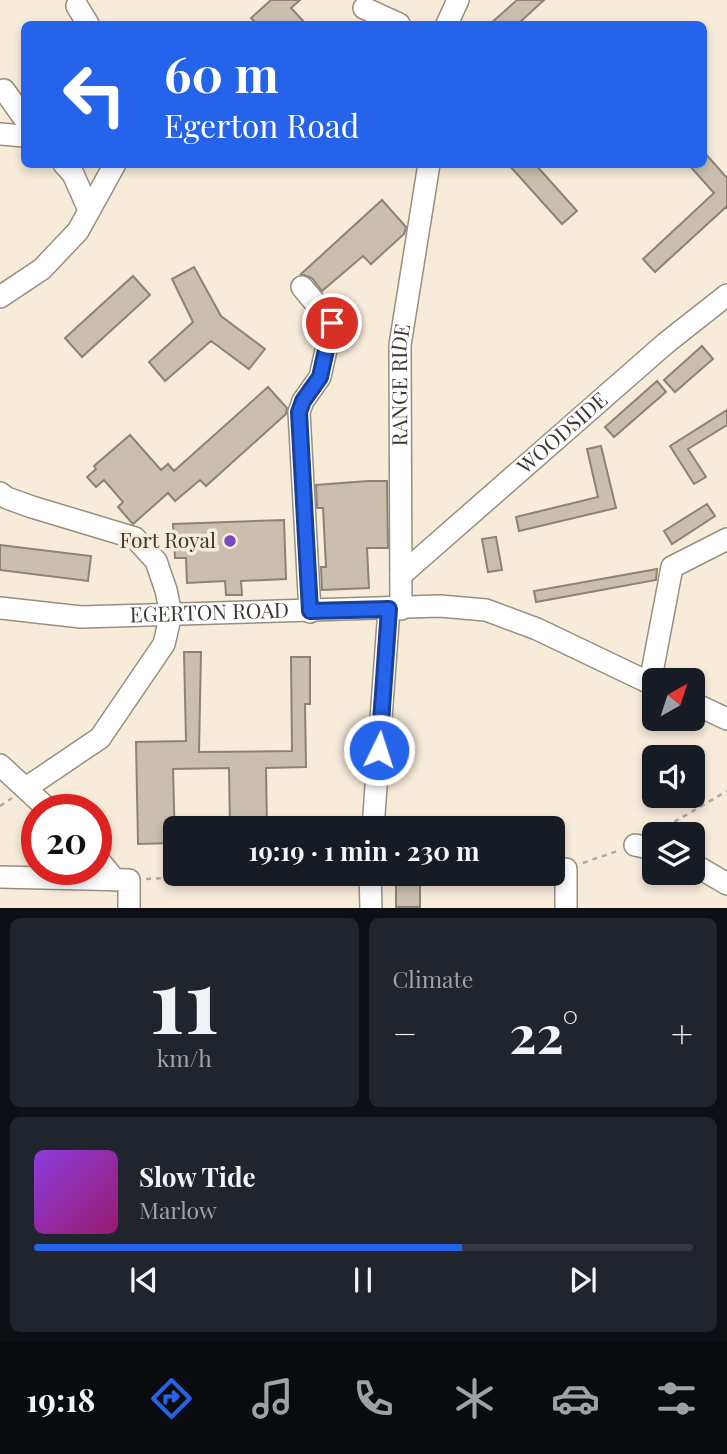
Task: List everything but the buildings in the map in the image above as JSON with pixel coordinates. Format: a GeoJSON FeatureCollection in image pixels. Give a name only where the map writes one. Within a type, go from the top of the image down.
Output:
{"type":"FeatureCollection","features":[{"type":"Feature","properties":{"kind":"street"},"geometry":{"type":"LineString","coordinates":[[448,21],[458,0]]}},
{"type":"Feature","properties":{"kind":"street"},"geometry":{"type":"LineString","coordinates":[[77,6],[86,21]]}},
{"type":"Feature","properties":{"kind":"street"},"geometry":{"type":"LineString","coordinates":[[364,8],[392,21]]}},
{"type":"Feature","properties":{"kind":"street"},"geometry":{"type":"LineString","coordinates":[[4,90],[21,114]]}},
{"type":"Feature","properties":{"kind":"street"},"geometry":{"type":"LineString","coordinates":[[0,134],[21,136]]}},
{"type":"Feature","properties":{"kind":"street"},"geometry":{"type":"LineString","coordinates":[[68,168],[89,210]]}},
{"type":"Feature","properties":{"kind":"street"},"geometry":{"type":"LineString","coordinates":[[0,297],[42,269],[78,231],[113,168]]}},
{"type":"Feature","properties":{"kind":"street","name":"RANGE RIDE"},"geometry":{"type":"LineString","coordinates":[[374,816],[395,609],[401,575],[400,345],[428,168]]}},
{"type":"Feature","properties":{"kind":"street"},"geometry":{"type":"LineString","coordinates":[[302,287],[332,323],[320,377],[303,401],[299,412],[310,611]]}},
{"type":"Feature","properties":{"kind":"street","name":"WOODSIDE"},"geometry":{"type":"LineString","coordinates":[[401,575],[666,343],[727,295]]}},
{"type":"Feature","properties":{"kind":"street"},"geometry":{"type":"LineString","coordinates":[[0,493],[32,507],[135,538],[156,561],[171,614],[164,644],[100,738],[26,788]]}},
{"type":"Feature","properties":{"kind":"street"},"geometry":{"type":"LineString","coordinates":[[655,668],[672,567],[727,539]]}},
{"type":"Feature","properties":{"kind":"street","name":"EGERTON ROAD"},"geometry":{"type":"LineString","coordinates":[[0,608],[81,617],[440,606],[486,610],[537,629],[642,679]]}},
{"type":"Feature","properties":{"kind":"street"},"geometry":{"type":"LineString","coordinates":[[705,709],[727,719]]}},
{"type":"Feature","properties":{"kind":"street"},"geometry":{"type":"LineString","coordinates":[[0,765],[32,794]]}},
{"type":"Feature","properties":{"kind":"street"},"geometry":{"type":"LineString","coordinates":[[566,869],[566,908]]}},
{"type":"Feature","properties":{"kind":"street"},"geometry":{"type":"LineString","coordinates":[[112,871],[122,880],[129,908]]}},
{"type":"Feature","properties":{"kind":"street"},"geometry":{"type":"LineString","coordinates":[[705,871],[727,884]]}},
{"type":"Feature","properties":{"kind":"street"},"geometry":{"type":"LineString","coordinates":[[0,877],[122,880]]}},
{"type":"Feature","properties":{"kind":"street"},"geometry":{"type":"LineString","coordinates":[[370,886],[371,908]]}},
{"type":"Feature","properties":{"kind":"path"},"geometry":{"type":"LineString","coordinates":[[122,880],[163,878]]}},
{"type":"Feature","properties":{"kind":"place","name":"Fort Royal"},"geometry":{"type":"Point","coordinates":[230,541]}},
{"type":"Feature","properties":{"kind":"route"},"geometry":{"type":"LineString","coordinates":[[332,323],[320,377],[303,401],[299,412],[310,611],[389,609],[379,750]]}}]}
